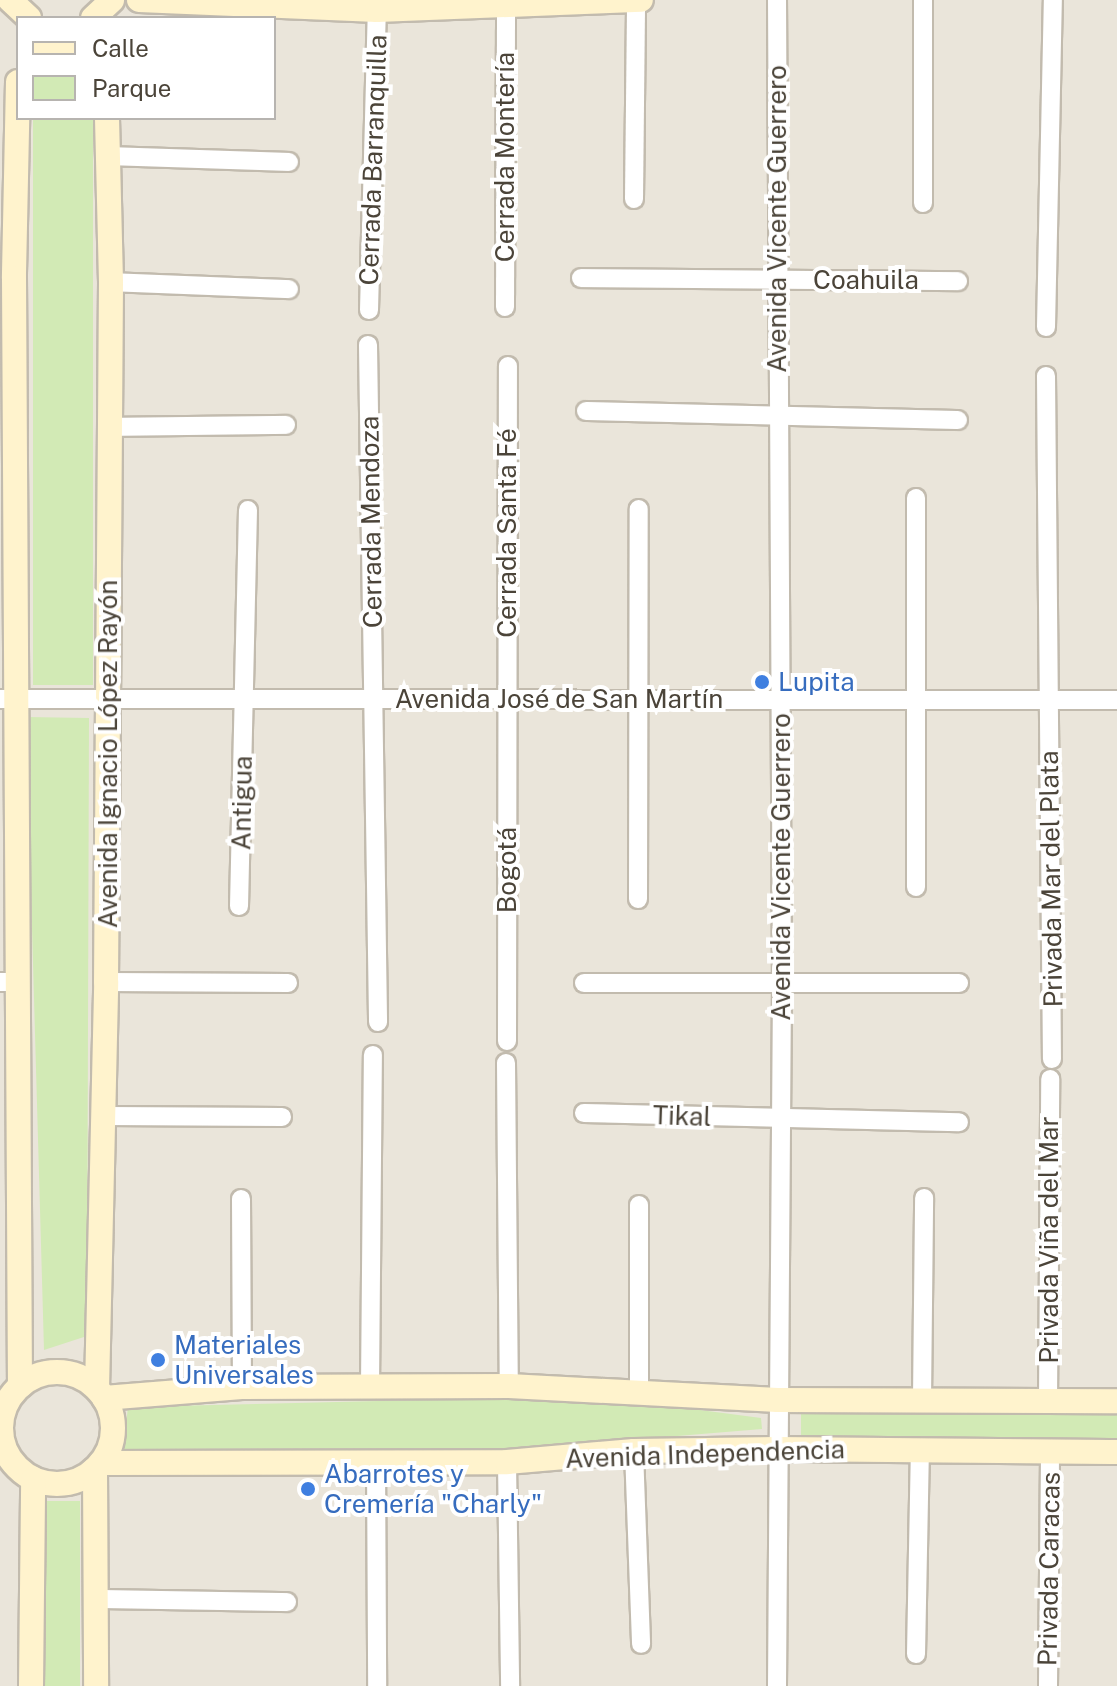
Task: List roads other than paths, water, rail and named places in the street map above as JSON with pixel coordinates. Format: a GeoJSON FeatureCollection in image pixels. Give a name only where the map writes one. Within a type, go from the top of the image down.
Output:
{"type":"FeatureCollection","features":[{"type":"Feature","properties":{"kind":"street"},"geometry":{"type":"LineString","coordinates":[[139,0],[377,10],[638,0],[634,199]]}},
{"type":"Feature","properties":{"kind":"street","name":"Avenida Vicente Guerrero"},"geometry":{"type":"LineString","coordinates":[[777,0],[775,280],[782,985],[777,1686]]}},
{"type":"Feature","properties":{"kind":"street"},"geometry":{"type":"LineString","coordinates":[[923,0],[923,203]]}},
{"type":"Feature","properties":{"kind":"street"},"geometry":{"type":"LineString","coordinates":[[1046,327],[1053,0]]}},
{"type":"Feature","properties":{"kind":"street","name":"Cerrada Montería"},"geometry":{"type":"LineString","coordinates":[[505,307],[506,7]]}},
{"type":"Feature","properties":{"kind":"street","name":"Cerrada Barranquilla"},"geometry":{"type":"LineString","coordinates":[[369,310],[377,10]]}},
{"type":"Feature","properties":{"kind":"street"},"geometry":{"type":"LineString","coordinates":[[16,118],[7,278],[8,1109],[12,1390],[1,1427],[6,1463],[33,1479],[65,1483],[98,1466]]}},
{"type":"Feature","properties":{"kind":"street","name":"Avenida Ignacio López Rayón"},"geometry":{"type":"LineString","coordinates":[[101,1394],[111,282],[107,120]]}},
{"type":"Feature","properties":{"kind":"street"},"geometry":{"type":"LineString","coordinates":[[109,156],[289,162]]}},
{"type":"Feature","properties":{"kind":"street","name":"Coahuila"},"geometry":{"type":"LineString","coordinates":[[581,278],[958,281]]}},
{"type":"Feature","properties":{"kind":"street"},"geometry":{"type":"LineString","coordinates":[[111,282],[289,289]]}},
{"type":"Feature","properties":{"kind":"street","name":"Cerrada Mendoza"},"geometry":{"type":"LineString","coordinates":[[368,345],[378,1022]]}},
{"type":"Feature","properties":{"kind":"street","name":"Cerrada Santa Fé"},"geometry":{"type":"LineString","coordinates":[[507,699],[508,366]]}},
{"type":"Feature","properties":{"kind":"street","name":"Privada Mar del Plata"},"geometry":{"type":"LineString","coordinates":[[1046,376],[1052,1059]]}},
{"type":"Feature","properties":{"kind":"street"},"geometry":{"type":"LineString","coordinates":[[586,411],[958,420]]}},
{"type":"Feature","properties":{"kind":"street"},"geometry":{"type":"LineString","coordinates":[[110,427],[286,425]]}},
{"type":"Feature","properties":{"kind":"street"},"geometry":{"type":"LineString","coordinates":[[916,498],[916,887]]}},
{"type":"Feature","properties":{"kind":"street"},"geometry":{"type":"LineString","coordinates":[[638,899],[639,509]]}},
{"type":"Feature","properties":{"kind":"street","name":"Antigua"},"geometry":{"type":"LineString","coordinates":[[239,906],[248,510]]}},
{"type":"Feature","properties":{"kind":"street","name":"Avenida José de San Martín"},"geometry":{"type":"LineString","coordinates":[[8,699],[1117,700]]}},
{"type":"Feature","properties":{"kind":"street","name":"Bogotá"},"geometry":{"type":"LineString","coordinates":[[507,699],[507,1041]]}},
{"type":"Feature","properties":{"kind":"street"},"geometry":{"type":"LineString","coordinates":[[106,982],[288,983]]}},
{"type":"Feature","properties":{"kind":"street"},"geometry":{"type":"LineString","coordinates":[[584,983],[959,983]]}},
{"type":"Feature","properties":{"kind":"street"},"geometry":{"type":"LineString","coordinates":[[370,1387],[373,1055]]}},
{"type":"Feature","properties":{"kind":"street"},"geometry":{"type":"LineString","coordinates":[[506,1063],[509,1386]]}},
{"type":"Feature","properties":{"kind":"street","name":"Privada Viña del Mar"},"geometry":{"type":"LineString","coordinates":[[1048,1401],[1050,1079]]}},
{"type":"Feature","properties":{"kind":"street","name":"Tikal"},"geometry":{"type":"LineString","coordinates":[[584,1113],[959,1122]]}},
{"type":"Feature","properties":{"kind":"street"},"geometry":{"type":"LineString","coordinates":[[105,1116],[282,1117]]}},
{"type":"Feature","properties":{"kind":"street"},"geometry":{"type":"LineString","coordinates":[[922,1400],[924,1198]]}},
{"type":"Feature","properties":{"kind":"street"},"geometry":{"type":"LineString","coordinates":[[241,1199],[242,1387]]}},
{"type":"Feature","properties":{"kind":"street"},"geometry":{"type":"LineString","coordinates":[[639,1205],[639,1392]]}},
{"type":"Feature","properties":{"kind":"street"},"geometry":{"type":"LineString","coordinates":[[12,1390],[35,1377],[60,1373],[101,1394],[113,1431],[98,1466],[96,1686]]}},
{"type":"Feature","properties":{"kind":"street","name":"Avenida Independencia"},"geometry":{"type":"LineString","coordinates":[[101,1394],[242,1387],[509,1386],[778,1400],[1117,1401]]}},
{"type":"Feature","properties":{"kind":"street","name":"Avenida Independencia"},"geometry":{"type":"LineString","coordinates":[[98,1466],[376,1460],[507,1462],[634,1451],[777,1449],[1117,1452]]}},
{"type":"Feature","properties":{"kind":"street"},"geometry":{"type":"LineString","coordinates":[[916,1654],[920,1450]]}},
{"type":"Feature","properties":{"kind":"street"},"geometry":{"type":"LineString","coordinates":[[634,1451],[641,1644]]}},
{"type":"Feature","properties":{"kind":"street","name":"Privada Caracas"},"geometry":{"type":"LineString","coordinates":[[1048,1686],[1050,1451]]}},
{"type":"Feature","properties":{"kind":"street"},"geometry":{"type":"LineString","coordinates":[[376,1460],[377,1686]]}},
{"type":"Feature","properties":{"kind":"street"},"geometry":{"type":"LineString","coordinates":[[507,1462],[510,1686]]}},
{"type":"Feature","properties":{"kind":"street"},"geometry":{"type":"LineString","coordinates":[[31,1686],[33,1479]]}},
{"type":"Feature","properties":{"kind":"street"},"geometry":{"type":"LineString","coordinates":[[95,1599],[287,1602]]}},
{"type":"Feature","properties":{"kind":"place","name":"Lupita"},"geometry":{"type":"Point","coordinates":[762,682]}},
{"type":"Feature","properties":{"kind":"place","name":"Materiales Universales"},"geometry":{"type":"Point","coordinates":[158,1360]}},
{"type":"Feature","properties":{"kind":"place","name":"Abarrotes y Cremería \"Charly\""},"geometry":{"type":"Point","coordinates":[308,1489]}}]}
